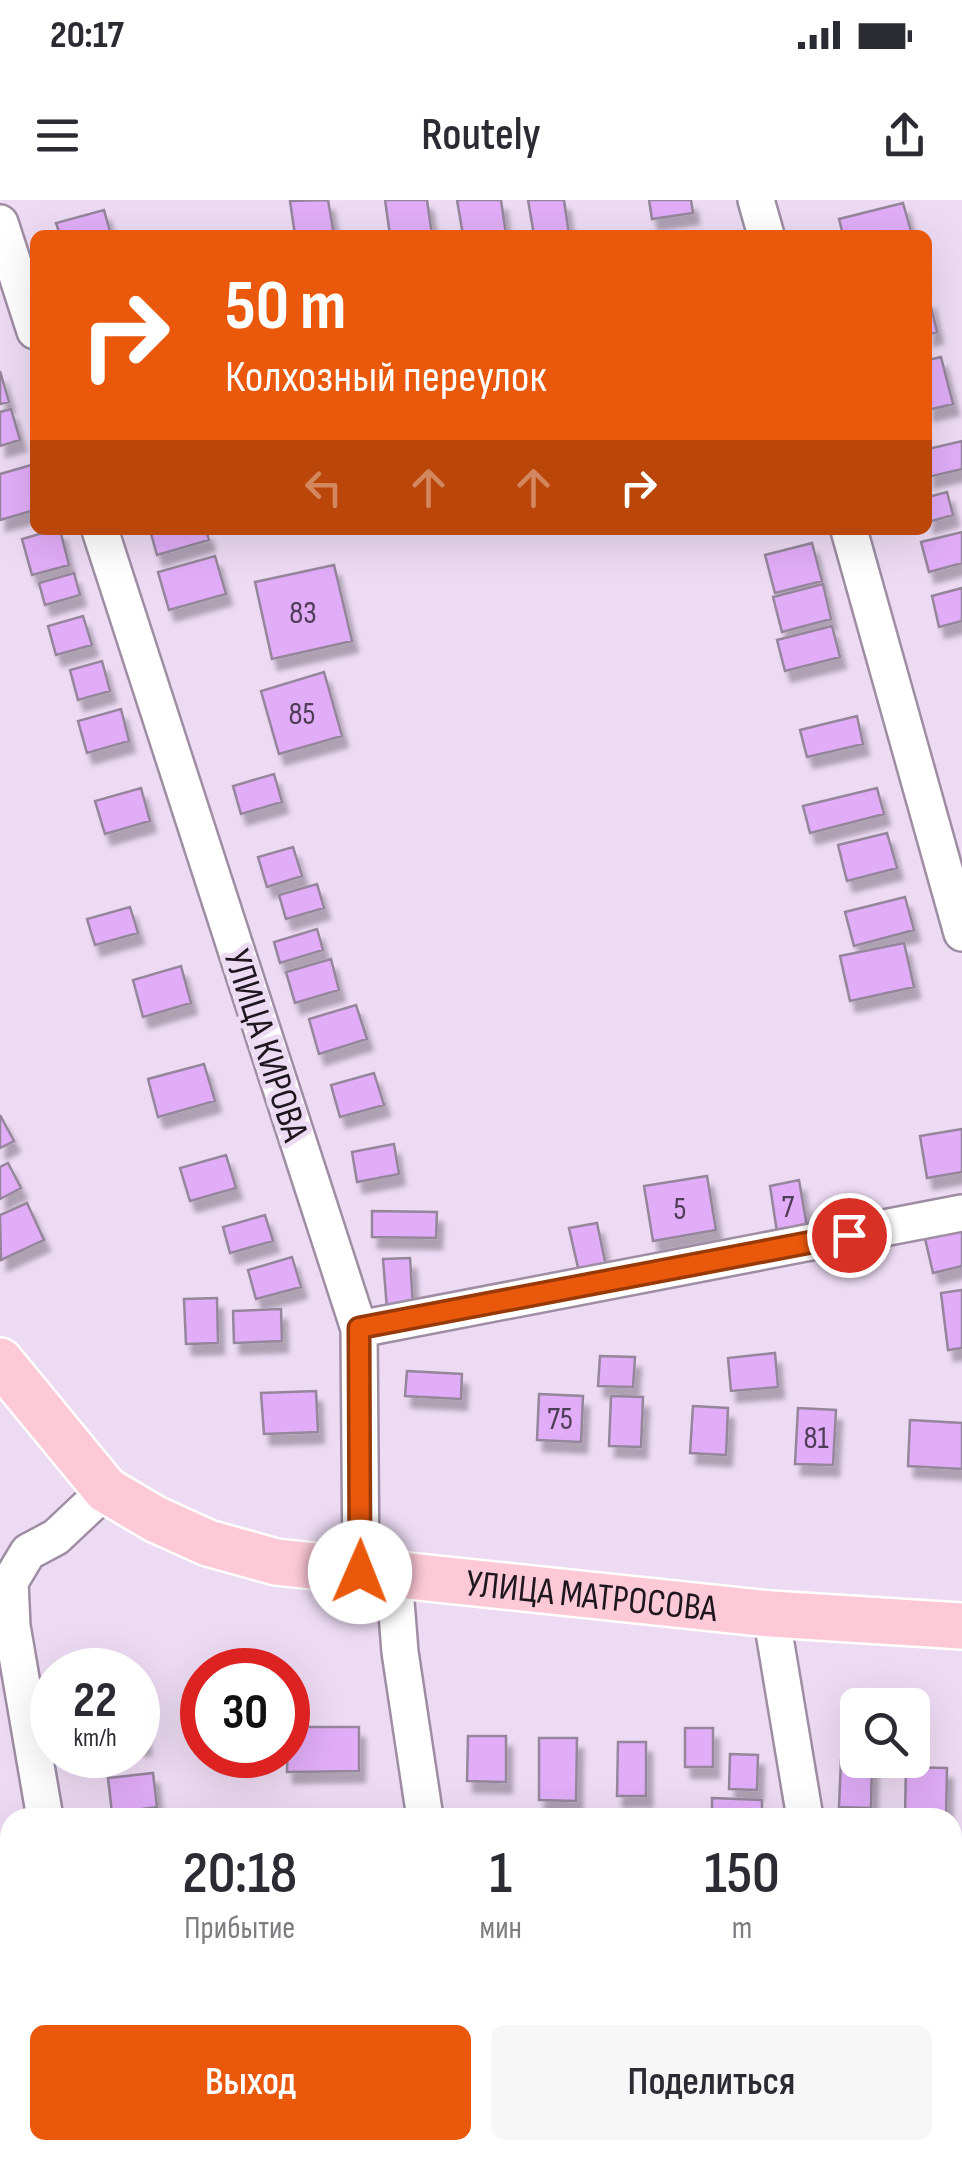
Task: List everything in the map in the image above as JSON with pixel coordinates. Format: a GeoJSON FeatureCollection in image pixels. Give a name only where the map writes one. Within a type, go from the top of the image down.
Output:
{"type":"FeatureCollection","features":[{"type":"Feature","properties":{"kind":"main road","name":"УЛИЦА МАТРОСОВА"},"geometry":{"type":"LineString","coordinates":[[0,1361],[106,1490],[155,1519],[208,1543],[276,1562],[771,1614],[962,1626]]}},
{"type":"Feature","properties":{"kind":"street"},"geometry":{"type":"LineString","coordinates":[[756,200],[765,230]]}},
{"type":"Feature","properties":{"kind":"street"},"geometry":{"type":"LineString","coordinates":[[0,223],[30,315]]}},
{"type":"Feature","properties":{"kind":"street","name":"УЛИЦА КИРОВА"},"geometry":{"type":"LineString","coordinates":[[102,535],[359,1328],[377,1574],[400,1652],[423,1808]]}},
{"type":"Feature","properties":{"kind":"street"},"geometry":{"type":"LineString","coordinates":[[850,535],[962,933]]}},
{"type":"Feature","properties":{"kind":"street"},"geometry":{"type":"LineString","coordinates":[[359,1328],[962,1213]]}},
{"type":"Feature","properties":{"kind":"street"},"geometry":{"type":"LineString","coordinates":[[43,1808],[6,1625],[10,1582],[28,1552],[56,1536],[106,1490]]}},
{"type":"Feature","properties":{"kind":"street"},"geometry":{"type":"LineString","coordinates":[[771,1614],[803,1808]]}},
{"type":"Feature","properties":{"kind":"building"},"geometry":{"type":"Polygon","coordinates":[[[328,200],[333,230],[294,230],[290,201],[328,200]]]}},
{"type":"Feature","properties":{"kind":"building"},"geometry":{"type":"Polygon","coordinates":[[[385,200],[427,200],[431,230],[389,230],[385,200]]]}},
{"type":"Feature","properties":{"kind":"building"},"geometry":{"type":"Polygon","coordinates":[[[457,200],[501,200],[505,230],[462,230],[457,200]]]}},
{"type":"Feature","properties":{"kind":"building"},"geometry":{"type":"Polygon","coordinates":[[[528,200],[564,200],[568,230],[533,230],[528,200]]]}},
{"type":"Feature","properties":{"kind":"building"},"geometry":{"type":"Polygon","coordinates":[[[649,200],[691,200],[693,213],[652,219],[649,200]]]}},
{"type":"Feature","properties":{"kind":"building"},"geometry":{"type":"Polygon","coordinates":[[[903,203],[911,230],[842,230],[839,219],[903,203]]]}},
{"type":"Feature","properties":{"kind":"building"},"geometry":{"type":"Polygon","coordinates":[[[104,210],[110,230],[58,230],[56,223],[104,210]]]}},
{"type":"Feature","properties":{"kind":"building"},"geometry":{"type":"Polygon","coordinates":[[[941,357],[953,404],[932,409],[932,359],[941,357]]]}},
{"type":"Feature","properties":{"kind":"building"},"geometry":{"type":"Polygon","coordinates":[[[0,371],[9,402],[0,404],[0,371]]]}},
{"type":"Feature","properties":{"kind":"building"},"geometry":{"type":"Polygon","coordinates":[[[11,409],[20,440],[0,446],[0,412],[11,409]]]}},
{"type":"Feature","properties":{"kind":"building"},"geometry":{"type":"Polygon","coordinates":[[[962,441],[962,469],[932,476],[932,448],[962,441]]]}},
{"type":"Feature","properties":{"kind":"building"},"geometry":{"type":"Polygon","coordinates":[[[30,465],[30,511],[0,520],[0,474],[30,465]]]}},
{"type":"Feature","properties":{"kind":"building"},"geometry":{"type":"Polygon","coordinates":[[[947,492],[953,515],[932,521],[932,496],[947,492]]]}},
{"type":"Feature","properties":{"kind":"building"},"geometry":{"type":"Polygon","coordinates":[[[962,532],[962,563],[929,572],[921,542],[962,532]]]}},
{"type":"Feature","properties":{"kind":"building"},"geometry":{"type":"Polygon","coordinates":[[[61,535],[69,565],[32,575],[22,539],[61,535]]]}},
{"type":"Feature","properties":{"kind":"building"},"geometry":{"type":"Polygon","coordinates":[[[151,535],[208,535],[209,540],[157,555],[151,535]]]}},
{"type":"Feature","properties":{"kind":"building"},"geometry":{"type":"Polygon","coordinates":[[[812,543],[822,581],[775,593],[765,555],[812,543]]]}},
{"type":"Feature","properties":{"kind":"building"},"geometry":{"type":"Polygon","coordinates":[[[215,556],[226,594],[169,610],[158,572],[215,556]]]}},
{"type":"Feature","properties":{"kind":"building"},"geometry":{"type":"Polygon","coordinates":[[[334,565],[352,641],[272,659],[255,582],[334,565]]]}},
{"type":"Feature","properties":{"kind":"building"},"geometry":{"type":"Polygon","coordinates":[[[74,573],[80,595],[45,605],[39,583],[74,573]]]}},
{"type":"Feature","properties":{"kind":"building"},"geometry":{"type":"Polygon","coordinates":[[[823,584],[831,619],[782,632],[773,597],[823,584]]]}},
{"type":"Feature","properties":{"kind":"building"},"geometry":{"type":"Polygon","coordinates":[[[962,588],[962,621],[939,627],[932,596],[962,588]]]}},
{"type":"Feature","properties":{"kind":"building"},"geometry":{"type":"Polygon","coordinates":[[[83,616],[92,645],[56,655],[48,626],[83,616]]]}},
{"type":"Feature","properties":{"kind":"building"},"geometry":{"type":"Polygon","coordinates":[[[832,626],[840,657],[785,671],[777,640],[832,626]]]}},
{"type":"Feature","properties":{"kind":"building"},"geometry":{"type":"Polygon","coordinates":[[[102,661],[110,691],[78,700],[70,670],[102,661]]]}},
{"type":"Feature","properties":{"kind":"building"},"geometry":{"type":"Polygon","coordinates":[[[324,672],[342,736],[279,754],[261,691],[324,672]]]}},
{"type":"Feature","properties":{"kind":"building"},"geometry":{"type":"Polygon","coordinates":[[[121,709],[129,741],[87,753],[78,721],[121,709]]]}},
{"type":"Feature","properties":{"kind":"building"},"geometry":{"type":"Polygon","coordinates":[[[857,716],[863,744],[807,757],[800,730],[857,716]]]}},
{"type":"Feature","properties":{"kind":"building"},"geometry":{"type":"Polygon","coordinates":[[[274,774],[282,802],[241,814],[233,786],[274,774]]]}},
{"type":"Feature","properties":{"kind":"building"},"geometry":{"type":"Polygon","coordinates":[[[141,788],[150,821],[105,834],[95,801],[141,788]]]}},
{"type":"Feature","properties":{"kind":"building"},"geometry":{"type":"Polygon","coordinates":[[[877,788],[884,814],[810,833],[803,806],[877,788]]]}},
{"type":"Feature","properties":{"kind":"building"},"geometry":{"type":"Polygon","coordinates":[[[887,833],[897,868],[847,881],[838,845],[887,833]]]}},
{"type":"Feature","properties":{"kind":"building"},"geometry":{"type":"Polygon","coordinates":[[[293,847],[302,876],[267,887],[258,857],[293,847]]]}},
{"type":"Feature","properties":{"kind":"building"},"geometry":{"type":"Polygon","coordinates":[[[317,884],[324,908],[286,919],[279,895],[317,884]]]}},
{"type":"Feature","properties":{"kind":"building"},"geometry":{"type":"Polygon","coordinates":[[[905,897],[914,930],[854,946],[845,912],[905,897]]]}},
{"type":"Feature","properties":{"kind":"building"},"geometry":{"type":"Polygon","coordinates":[[[130,907],[138,933],[95,945],[87,919],[130,907]]]}},
{"type":"Feature","properties":{"kind":"building"},"geometry":{"type":"Polygon","coordinates":[[[317,929],[323,950],[280,963],[274,942],[317,929]]]}},
{"type":"Feature","properties":{"kind":"building"},"geometry":{"type":"Polygon","coordinates":[[[904,943],[914,987],[850,1001],[840,956],[904,943]]]}},
{"type":"Feature","properties":{"kind":"building"},"geometry":{"type":"Polygon","coordinates":[[[331,959],[339,990],[295,1003],[286,972],[331,959]]]}},
{"type":"Feature","properties":{"kind":"building"},"geometry":{"type":"Polygon","coordinates":[[[181,966],[191,1003],[143,1017],[133,980],[181,966]]]}},
{"type":"Feature","properties":{"kind":"building"},"geometry":{"type":"Polygon","coordinates":[[[356,1005],[367,1039],[319,1054],[309,1019],[356,1005]]]}},
{"type":"Feature","properties":{"kind":"building"},"geometry":{"type":"Polygon","coordinates":[[[204,1064],[215,1101],[158,1117],[148,1079],[204,1064]]]}},
{"type":"Feature","properties":{"kind":"building"},"geometry":{"type":"Polygon","coordinates":[[[374,1073],[384,1105],[340,1117],[331,1085],[374,1073]]]}},
{"type":"Feature","properties":{"kind":"building"},"geometry":{"type":"Polygon","coordinates":[[[0,1115],[14,1141],[0,1148],[0,1115]]]}},
{"type":"Feature","properties":{"kind":"building"},"geometry":{"type":"Polygon","coordinates":[[[962,1129],[962,1172],[927,1178],[920,1136],[962,1129]]]}},
{"type":"Feature","properties":{"kind":"building"},"geometry":{"type":"Polygon","coordinates":[[[394,1144],[399,1174],[357,1182],[352,1152],[394,1144]]]}},
{"type":"Feature","properties":{"kind":"building"},"geometry":{"type":"Polygon","coordinates":[[[226,1155],[236,1188],[190,1201],[180,1168],[226,1155]]]}},
{"type":"Feature","properties":{"kind":"building"},"geometry":{"type":"Polygon","coordinates":[[[8,1163],[21,1188],[0,1199],[0,1167],[8,1163]]]}},
{"type":"Feature","properties":{"kind":"building"},"geometry":{"type":"Polygon","coordinates":[[[707,1176],[716,1230],[653,1241],[644,1186],[707,1176]]]}},
{"type":"Feature","properties":{"kind":"building"},"geometry":{"type":"Polygon","coordinates":[[[799,1180],[807,1227],[777,1232],[770,1186],[799,1180]]]}},
{"type":"Feature","properties":{"kind":"building"},"geometry":{"type":"Polygon","coordinates":[[[27,1203],[44,1240],[1,1260],[0,1215],[27,1203]]]}},
{"type":"Feature","properties":{"kind":"building"},"geometry":{"type":"Polygon","coordinates":[[[372,1211],[437,1212],[436,1238],[372,1237],[372,1211]]]}},
{"type":"Feature","properties":{"kind":"building"},"geometry":{"type":"Polygon","coordinates":[[[265,1215],[273,1241],[230,1253],[223,1227],[265,1215]]]}},
{"type":"Feature","properties":{"kind":"building"},"geometry":{"type":"Polygon","coordinates":[[[597,1223],[606,1266],[579,1272],[569,1228],[597,1223]]]}},
{"type":"Feature","properties":{"kind":"building"},"geometry":{"type":"Polygon","coordinates":[[[962,1225],[962,1266],[933,1273],[924,1234],[962,1225]]]}},
{"type":"Feature","properties":{"kind":"building"},"geometry":{"type":"Polygon","coordinates":[[[292,1257],[301,1287],[256,1299],[248,1270],[292,1257]]]}},
{"type":"Feature","properties":{"kind":"building"},"geometry":{"type":"Polygon","coordinates":[[[410,1258],[413,1307],[387,1309],[383,1259],[410,1258]]]}},
{"type":"Feature","properties":{"kind":"building"},"geometry":{"type":"Polygon","coordinates":[[[962,1290],[962,1348],[948,1350],[941,1293],[962,1290]]]}},
{"type":"Feature","properties":{"kind":"building"},"geometry":{"type":"Polygon","coordinates":[[[217,1298],[218,1343],[186,1344],[184,1299],[217,1298]]]}},
{"type":"Feature","properties":{"kind":"building"},"geometry":{"type":"Polygon","coordinates":[[[281,1309],[282,1341],[234,1343],[233,1311],[281,1309]]]}},
{"type":"Feature","properties":{"kind":"building"},"geometry":{"type":"Polygon","coordinates":[[[775,1353],[778,1387],[731,1391],[728,1358],[775,1353]]]}},
{"type":"Feature","properties":{"kind":"building"},"geometry":{"type":"Polygon","coordinates":[[[600,1356],[635,1357],[633,1387],[598,1386],[600,1356]]]}},
{"type":"Feature","properties":{"kind":"building"},"geometry":{"type":"Polygon","coordinates":[[[407,1371],[462,1374],[461,1399],[405,1396],[407,1371]]]}},
{"type":"Feature","properties":{"kind":"building"},"geometry":{"type":"Polygon","coordinates":[[[316,1391],[318,1432],[264,1434],[261,1393],[316,1391]]]}},
{"type":"Feature","properties":{"kind":"building"},"geometry":{"type":"Polygon","coordinates":[[[539,1394],[583,1396],[581,1442],[537,1440],[539,1394]]]}},
{"type":"Feature","properties":{"kind":"building"},"geometry":{"type":"Polygon","coordinates":[[[611,1396],[643,1397],[641,1447],[609,1446],[611,1396]]]}},
{"type":"Feature","properties":{"kind":"building"},"geometry":{"type":"Polygon","coordinates":[[[693,1406],[728,1408],[726,1455],[690,1453],[693,1406]]]}},
{"type":"Feature","properties":{"kind":"building"},"geometry":{"type":"Polygon","coordinates":[[[798,1408],[836,1410],[833,1465],[795,1464],[798,1408]]]}},
{"type":"Feature","properties":{"kind":"building"},"geometry":{"type":"Polygon","coordinates":[[[910,1420],[962,1423],[962,1469],[908,1466],[910,1420]]]}},
{"type":"Feature","properties":{"kind":"building"},"geometry":{"type":"Polygon","coordinates":[[[310,1727],[359,1727],[359,1771],[310,1772],[310,1727]]]}},
{"type":"Feature","properties":{"kind":"building"},"geometry":{"type":"Polygon","coordinates":[[[685,1728],[713,1728],[713,1767],[685,1767],[685,1728]]]}},
{"type":"Feature","properties":{"kind":"building"},"geometry":{"type":"Polygon","coordinates":[[[468,1736],[506,1736],[506,1782],[467,1781],[468,1736]]]}},
{"type":"Feature","properties":{"kind":"building"},"geometry":{"type":"Polygon","coordinates":[[[539,1738],[577,1738],[576,1801],[539,1800],[539,1738]]]}},
{"type":"Feature","properties":{"kind":"building"},"geometry":{"type":"Polygon","coordinates":[[[618,1742],[646,1742],[646,1796],[617,1796],[618,1742]]]}},
{"type":"Feature","properties":{"kind":"building"},"geometry":{"type":"Polygon","coordinates":[[[730,1754],[758,1755],[757,1790],[729,1789],[730,1754]]]}},
{"type":"Feature","properties":{"kind":"building"},"geometry":{"type":"Polygon","coordinates":[[[930,1768],[947,1768],[946,1808],[905,1808],[906,1778],[930,1778],[930,1768]]]}},
{"type":"Feature","properties":{"kind":"building"},"geometry":{"type":"Polygon","coordinates":[[[108,1778],[154,1778],[157,1807],[111,1808],[108,1778]]]}},
{"type":"Feature","properties":{"kind":"building"},"geometry":{"type":"Polygon","coordinates":[[[840,1778],[872,1778],[871,1808],[839,1807],[840,1778]]]}},
{"type":"Feature","properties":{"kind":"building"},"geometry":{"type":"Polygon","coordinates":[[[712,1798],[762,1800],[762,1808],[712,1808],[712,1798]]]}},
{"type":"Feature","properties":{"kind":"route"},"geometry":{"type":"LineString","coordinates":[[360,1572],[359,1328],[849,1235]]}}]}
